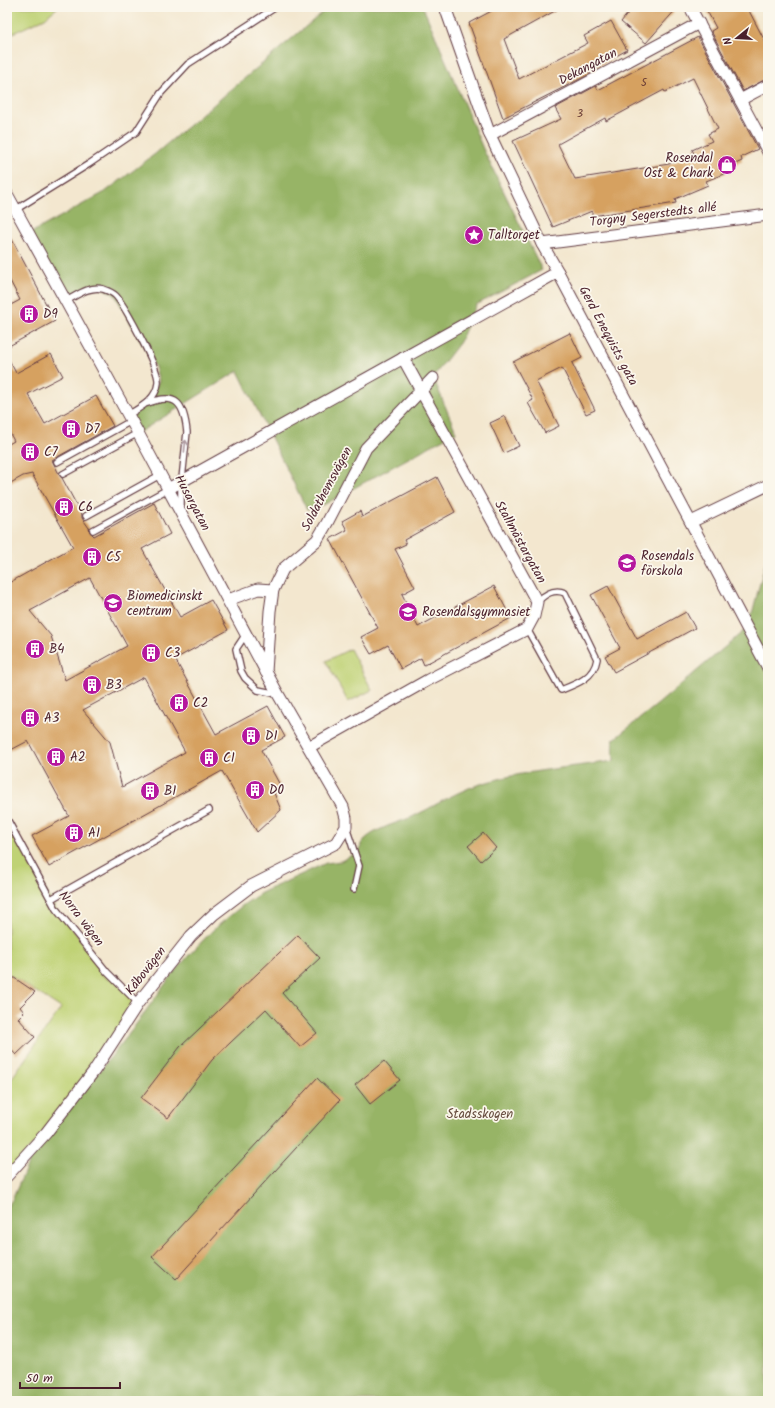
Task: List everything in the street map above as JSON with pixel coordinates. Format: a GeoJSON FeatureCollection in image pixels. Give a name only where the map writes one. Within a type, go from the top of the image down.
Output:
{"type":"FeatureCollection","features":[{"type":"Feature","properties":{"kind":"street"},"geometry":{"type":"LineString","coordinates":[[690,7],[768,152]]}},
{"type":"Feature","properties":{"kind":"street","name":"Gerd Enequists gata"},"geometry":{"type":"LineString","coordinates":[[448,9],[490,135],[542,244],[768,668]]}},
{"type":"Feature","properties":{"kind":"street","name":"Dekangatan"},"geometry":{"type":"LineString","coordinates":[[490,135],[699,23]]}},
{"type":"Feature","properties":{"kind":"street"},"geometry":{"type":"LineString","coordinates":[[740,100],[768,85]]}},
{"type":"Feature","properties":{"kind":"street","name":"Husargatan"},"geometry":{"type":"LineString","coordinates":[[7,194],[130,418],[278,694],[343,807],[346,818],[346,827]]}},
{"type":"Feature","properties":{"kind":"street","name":"Torgny Segerstedts allé"},"geometry":{"type":"LineString","coordinates":[[542,244],[768,215]]}},
{"type":"Feature","properties":{"kind":"street"},"geometry":{"type":"LineString","coordinates":[[168,489],[558,272]]}},
{"type":"Feature","properties":{"kind":"street","name":"Stallmästargatan"},"geometry":{"type":"LineString","coordinates":[[403,358],[537,602],[534,616],[527,629]]}},
{"type":"Feature","properties":{"kind":"street","name":"Soldathemsvägen"},"geometry":{"type":"LineString","coordinates":[[266,672],[270,611],[273,590],[283,569],[317,540],[366,448],[433,378]]}},
{"type":"Feature","properties":{"kind":"street"},"geometry":{"type":"LineString","coordinates":[[691,522],[768,485]]}},
{"type":"Feature","properties":{"kind":"street"},"geometry":{"type":"LineString","coordinates":[[228,600],[258,588],[273,590]]}},
{"type":"Feature","properties":{"kind":"street"},"geometry":{"type":"LineString","coordinates":[[309,747],[428,680],[527,629]]}},
{"type":"Feature","properties":{"kind":"street","name":"Kåbovägen"},"geometry":{"type":"LineString","coordinates":[[7,1176],[46,1133],[94,1071],[138,1003],[191,936],[214,914],[251,886],[336,843],[346,827]]}},
{"type":"Feature","properties":{"kind":"lane"},"geometry":{"type":"LineString","coordinates":[[15,210],[90,164],[136,132],[161,93],[188,64],[276,7]]}},
{"type":"Feature","properties":{"kind":"lane"},"geometry":{"type":"LineString","coordinates":[[57,462],[130,418],[156,394],[159,382],[155,367],[134,325],[115,295],[102,288],[89,289],[66,301]]}},
{"type":"Feature","properties":{"kind":"lane"},"geometry":{"type":"LineString","coordinates":[[146,404],[166,398],[176,401],[182,409],[187,432],[182,481],[181,513]]}},
{"type":"Feature","properties":{"kind":"lane"},"geometry":{"type":"LineString","coordinates":[[63,474],[138,433]]}},
{"type":"Feature","properties":{"kind":"lane"},"geometry":{"type":"LineString","coordinates":[[86,516],[160,474]]}},
{"type":"Feature","properties":{"kind":"lane"},"geometry":{"type":"LineString","coordinates":[[94,530],[168,489]]}},
{"type":"Feature","properties":{"kind":"lane"},"geometry":{"type":"LineString","coordinates":[[527,629],[561,690],[577,684],[591,674],[596,666],[597,659],[565,593],[561,591],[551,592],[537,602]]}},
{"type":"Feature","properties":{"kind":"lane"},"geometry":{"type":"LineString","coordinates":[[246,634],[236,649],[244,678],[258,690],[278,694]]}},
{"type":"Feature","properties":{"kind":"lane"},"geometry":{"type":"LineString","coordinates":[[51,899],[209,810]]}},
{"type":"Feature","properties":{"kind":"lane","name":"Norra vägen"},"geometry":{"type":"LineString","coordinates":[[7,819],[56,909],[107,972],[138,1003]]}},
{"type":"Feature","properties":{"kind":"lane"},"geometry":{"type":"LineString","coordinates":[[346,827],[359,866],[354,889]]}},
{"type":"Feature","properties":{"kind":"green space"},"geometry":{"type":"Polygon","coordinates":[[[7,7],[58,7],[45,18],[7,36],[7,7]]]}},
{"type":"Feature","properties":{"kind":"green space"},"geometry":{"type":"Polygon","coordinates":[[[329,7],[423,7],[484,151],[542,270],[476,305],[460,342],[433,377],[456,432],[325,504],[307,510],[238,371],[138,433],[128,415],[146,404],[159,381],[155,367],[115,295],[102,288],[89,289],[66,301],[29,234],[105,192],[155,154],[329,7]]]}},
{"type":"Feature","properties":{"kind":"green space","name":"Stadsskogen"},"geometry":{"type":"Polygon","coordinates":[[[768,552],[768,1401],[7,1401],[7,1207],[12,1200],[31,1157],[126,1038],[166,983],[189,955],[214,929],[243,905],[261,893],[326,863],[341,861],[360,851],[361,844],[365,839],[377,831],[412,817],[462,791],[486,782],[522,774],[614,761],[613,740],[746,629],[753,610],[768,552]]]}},
{"type":"Feature","properties":{"kind":"green space"},"geometry":{"type":"Polygon","coordinates":[[[350,649],[372,690],[348,702],[326,661],[350,649]]]}},
{"type":"Feature","properties":{"kind":"green space"},"geometry":{"type":"Polygon","coordinates":[[[7,819],[56,909],[107,972],[138,1003],[94,1071],[7,1176],[7,1085],[61,1008],[7,973],[7,819]]]}},
{"type":"Feature","properties":{"kind":"building"},"geometry":{"type":"Polygon","coordinates":[[[499,7],[562,7],[504,39],[519,79],[588,43],[584,36],[611,21],[627,50],[589,71],[590,74],[503,118],[469,23],[499,7]]]}},
{"type":"Feature","properties":{"kind":"building"},"geometry":{"type":"Polygon","coordinates":[[[633,7],[678,7],[646,43],[621,22],[633,7]]]}},
{"type":"Feature","properties":{"kind":"building"},"geometry":{"type":"Polygon","coordinates":[[[705,7],[747,7],[768,47],[768,78],[743,91],[711,31],[716,28],[705,7]]]}},
{"type":"Feature","properties":{"kind":"building"},"geometry":{"type":"Polygon","coordinates":[[[698,37],[758,149],[741,157],[742,161],[724,169],[726,173],[706,181],[708,185],[675,199],[676,203],[592,216],[592,211],[553,227],[513,141],[561,119],[555,108],[596,86],[598,90],[698,37]],[[693,78],[665,92],[664,90],[606,121],[605,118],[558,144],[575,179],[669,164],[694,153],[692,150],[712,141],[708,134],[718,129],[693,78]]]}},
{"type":"Feature","properties":{"kind":"building","name":"D9"},"geometry":{"type":"Polygon","coordinates":[[[7,230],[55,321],[7,347],[7,307],[20,300],[7,275],[7,230]]]}},
{"type":"Feature","properties":{"kind":"building"},"geometry":{"type":"Polygon","coordinates":[[[570,333],[582,358],[572,363],[595,410],[586,414],[562,368],[536,381],[559,426],[545,433],[528,403],[533,400],[513,362],[570,333]]]}},
{"type":"Feature","properties":{"kind":"building"},"geometry":{"type":"Polygon","coordinates":[[[51,354],[63,376],[28,394],[45,424],[96,396],[113,426],[52,460],[82,515],[82,518],[94,536],[154,503],[170,534],[142,549],[180,617],[211,600],[228,630],[175,659],[216,734],[268,706],[285,737],[261,750],[281,787],[274,793],[281,810],[257,832],[222,771],[49,867],[32,836],[69,816],[28,741],[7,752],[7,584],[73,547],[32,474],[23,476],[7,485],[7,445],[14,441],[7,428],[7,356],[16,373],[51,354]],[[90,578],[30,611],[51,636],[65,680],[127,646],[90,578]],[[144,677],[83,710],[110,742],[122,787],[185,752],[144,677]]]}},
{"type":"Feature","properties":{"kind":"building"},"geometry":{"type":"Polygon","coordinates":[[[505,416],[519,446],[504,453],[490,423],[505,416]]]}},
{"type":"Feature","properties":{"kind":"building","name":"Rosendalsgymnasiet"},"geometry":{"type":"Polygon","coordinates":[[[437,477],[455,512],[404,540],[406,544],[395,549],[415,587],[402,594],[418,627],[494,586],[511,618],[424,665],[421,658],[401,669],[388,645],[371,654],[361,637],[378,628],[330,539],[347,530],[342,521],[360,511],[362,517],[437,477]]]}},
{"type":"Feature","properties":{"kind":"building"},"geometry":{"type":"Polygon","coordinates":[[[608,586],[637,639],[686,612],[695,628],[614,672],[605,656],[620,648],[591,595],[608,586]]]}},
{"type":"Feature","properties":{"kind":"building"},"geometry":{"type":"Polygon","coordinates":[[[483,833],[496,848],[481,861],[468,846],[483,833]]]}},
{"type":"Feature","properties":{"kind":"building"},"geometry":{"type":"Polygon","coordinates":[[[298,935],[320,958],[282,993],[317,1033],[300,1047],[266,1009],[212,1060],[168,1118],[141,1098],[180,1047],[298,935]]]}},
{"type":"Feature","properties":{"kind":"building"},"geometry":{"type":"Polygon","coordinates":[[[7,973],[35,992],[20,1007],[24,1012],[18,1018],[35,1037],[16,1055],[7,1045],[7,973]]]}},
{"type":"Feature","properties":{"kind":"building"},"geometry":{"type":"Polygon","coordinates":[[[384,1061],[400,1080],[370,1104],[355,1085],[384,1061]]]}},
{"type":"Feature","properties":{"kind":"building"},"geometry":{"type":"Polygon","coordinates":[[[317,1078],[340,1100],[176,1279],[152,1257],[317,1078]]]}},
{"type":"Feature","properties":{"kind":"place","name":"Rosendal Ost & Chark"},"geometry":{"type":"Point","coordinates":[727,165]}},
{"type":"Feature","properties":{"kind":"place","name":"Talltorget"},"geometry":{"type":"Point","coordinates":[474,235]}},
{"type":"Feature","properties":{"kind":"place","name":"D9"},"geometry":{"type":"Point","coordinates":[29,314]}},
{"type":"Feature","properties":{"kind":"place","name":"D7"},"geometry":{"type":"Point","coordinates":[71,429]}},
{"type":"Feature","properties":{"kind":"place","name":"C7"},"geometry":{"type":"Point","coordinates":[30,452]}},
{"type":"Feature","properties":{"kind":"place","name":"C6"},"geometry":{"type":"Point","coordinates":[64,507]}},
{"type":"Feature","properties":{"kind":"place","name":"C5"},"geometry":{"type":"Point","coordinates":[92,557]}},
{"type":"Feature","properties":{"kind":"place","name":"Rosendals förskola"},"geometry":{"type":"Point","coordinates":[627,563]}},
{"type":"Feature","properties":{"kind":"place","name":"Biomedicinskt centrum"},"geometry":{"type":"Point","coordinates":[113,603]}},
{"type":"Feature","properties":{"kind":"place","name":"Rosendalsgymnasiet"},"geometry":{"type":"Point","coordinates":[408,612]}},
{"type":"Feature","properties":{"kind":"place","name":"B4"},"geometry":{"type":"Point","coordinates":[35,649]}},
{"type":"Feature","properties":{"kind":"place","name":"C3"},"geometry":{"type":"Point","coordinates":[151,653]}},
{"type":"Feature","properties":{"kind":"place","name":"B3"},"geometry":{"type":"Point","coordinates":[92,685]}},
{"type":"Feature","properties":{"kind":"place","name":"C2"},"geometry":{"type":"Point","coordinates":[179,703]}},
{"type":"Feature","properties":{"kind":"place","name":"A3"},"geometry":{"type":"Point","coordinates":[30,718]}},
{"type":"Feature","properties":{"kind":"place","name":"D1"},"geometry":{"type":"Point","coordinates":[251,736]}},
{"type":"Feature","properties":{"kind":"place","name":"A2"},"geometry":{"type":"Point","coordinates":[56,757]}},
{"type":"Feature","properties":{"kind":"place","name":"C1"},"geometry":{"type":"Point","coordinates":[209,758]}},
{"type":"Feature","properties":{"kind":"place","name":"D0"},"geometry":{"type":"Point","coordinates":[255,790]}},
{"type":"Feature","properties":{"kind":"place","name":"B1"},"geometry":{"type":"Point","coordinates":[150,791]}},
{"type":"Feature","properties":{"kind":"place","name":"A1"},"geometry":{"type":"Point","coordinates":[74,833]}}]}
